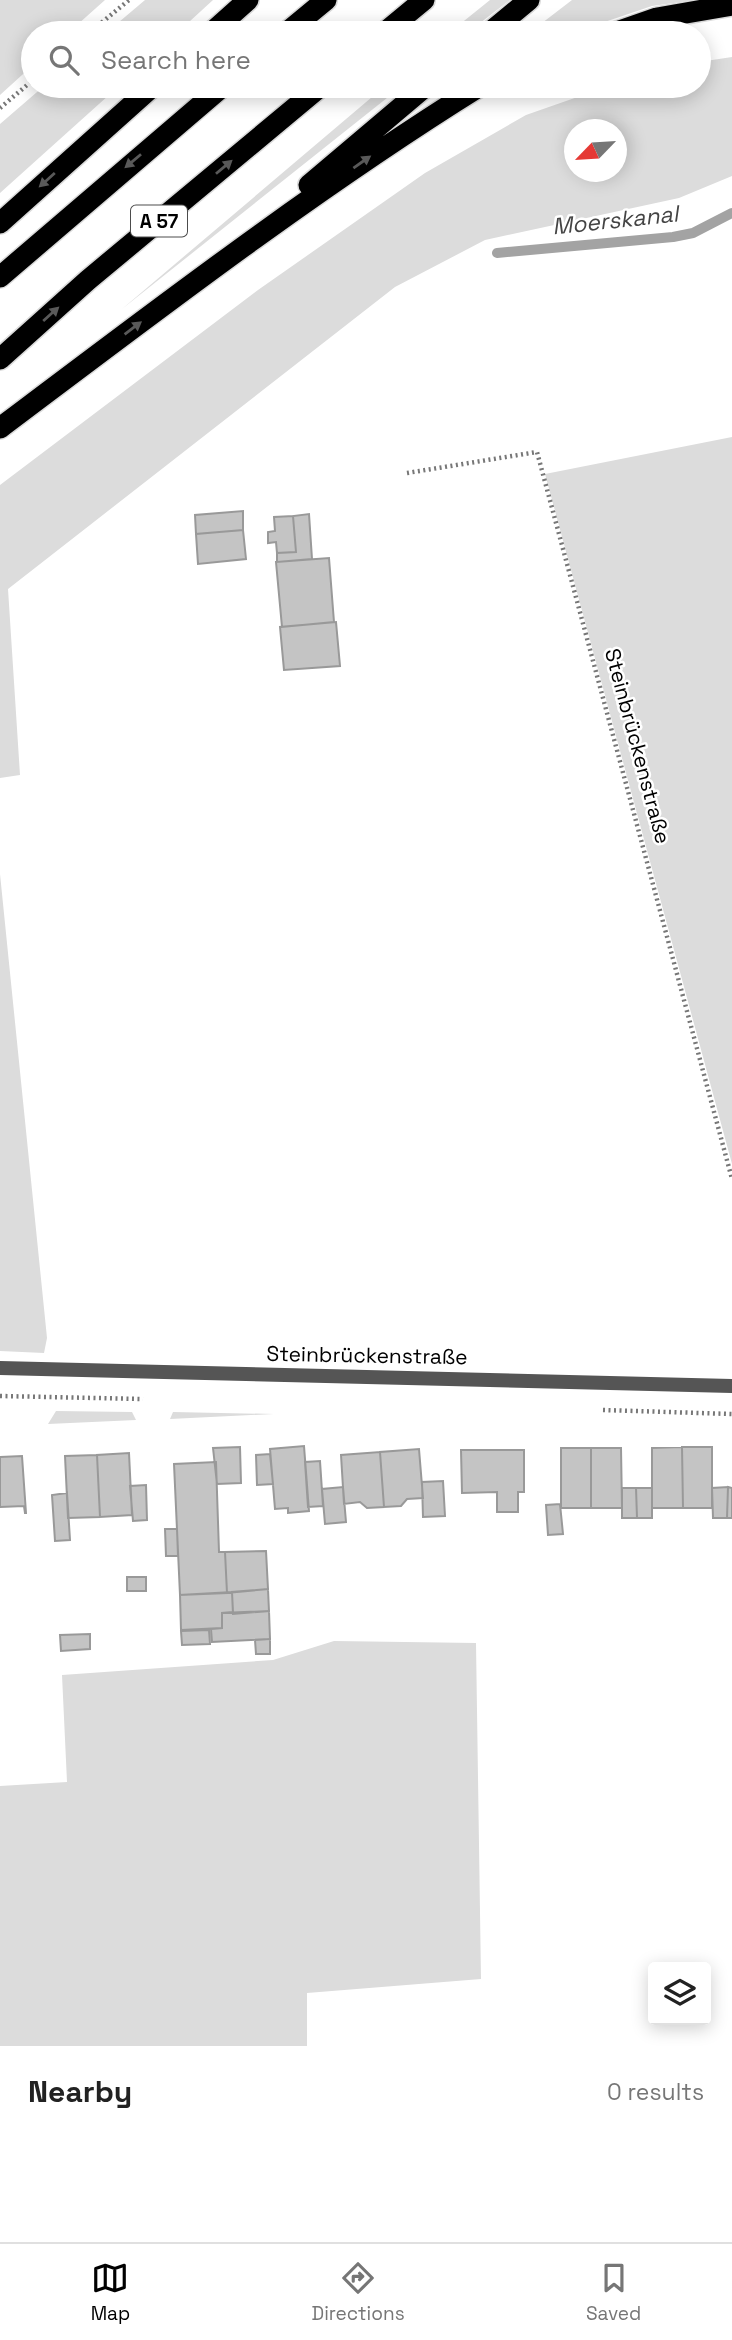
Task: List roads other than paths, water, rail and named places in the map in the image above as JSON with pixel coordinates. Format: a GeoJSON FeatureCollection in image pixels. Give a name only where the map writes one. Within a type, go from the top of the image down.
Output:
{"type":"FeatureCollection","features":[{"type":"Feature","properties":{"kind":"highway"},"geometry":{"type":"LineString","coordinates":[[224,21],[248,0]]}},
{"type":"Feature","properties":{"kind":"highway"},"geometry":{"type":"LineString","coordinates":[[301,21],[326,0]]}},
{"type":"Feature","properties":{"kind":"highway"},"geometry":{"type":"LineString","coordinates":[[399,21],[424,0]]}},
{"type":"Feature","properties":{"kind":"highway"},"geometry":{"type":"LineString","coordinates":[[504,21],[529,0]]}},
{"type":"Feature","properties":{"kind":"highway"},"geometry":{"type":"LineString","coordinates":[[648,21],[732,5]]}},
{"type":"Feature","properties":{"kind":"highway"},"geometry":{"type":"LineString","coordinates":[[0,223],[140,98]]}},
{"type":"Feature","properties":{"kind":"highway"},"geometry":{"type":"LineString","coordinates":[[0,277],[209,98]]}},
{"type":"Feature","properties":{"kind":"highway","name":"A 57"},"geometry":{"type":"LineString","coordinates":[[0,359],[88,281],[307,98]]}},
{"type":"Feature","properties":{"kind":"highway"},"geometry":{"type":"LineString","coordinates":[[207,272],[412,98]]}},
{"type":"Feature","properties":{"kind":"highway"},"geometry":{"type":"LineString","coordinates":[[0,428],[207,272],[396,138],[461,98]]}},
{"type":"Feature","properties":{"kind":"street","name":"Steinbrückenstraße"},"geometry":{"type":"LineString","coordinates":[[0,1368],[732,1386]]}},
{"type":"Feature","properties":{"kind":"waterway","name":"Moerskanal"},"geometry":{"type":"LineString","coordinates":[[497,253],[673,237],[693,233],[732,213]]}}]}
